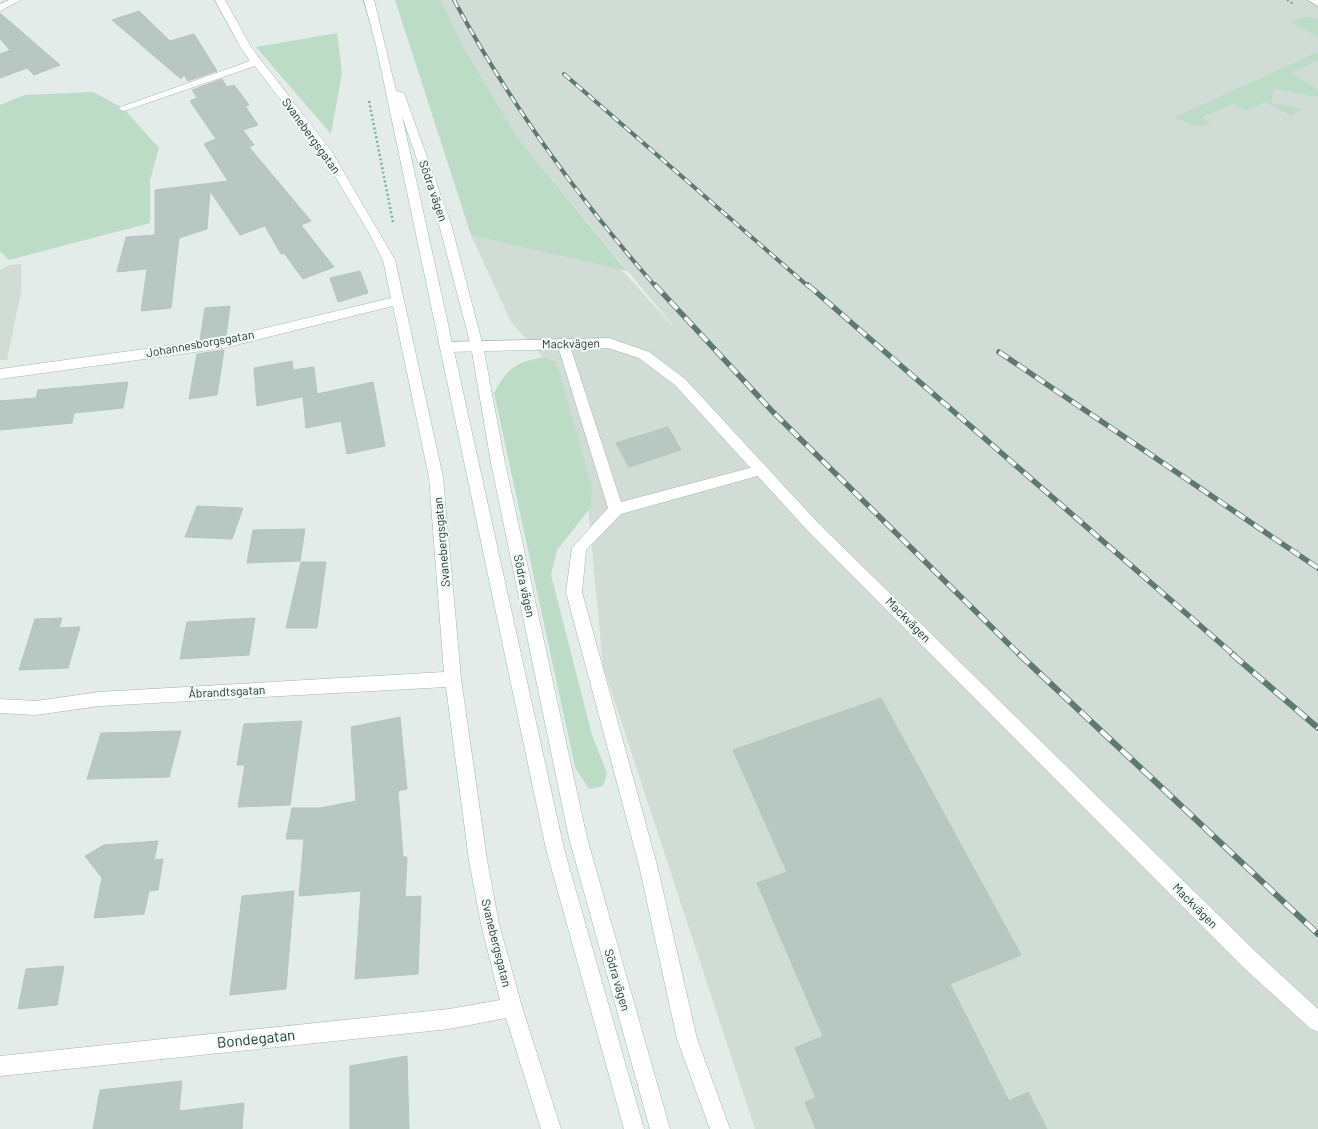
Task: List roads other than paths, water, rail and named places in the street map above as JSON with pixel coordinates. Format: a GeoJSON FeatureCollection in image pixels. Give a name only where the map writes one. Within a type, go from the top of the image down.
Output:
{"type":"FeatureCollection","features":[{"type":"Feature","properties":{"kind":"street"},"geometry":{"type":"LineString","coordinates":[[0,8],[16,0]]}},
{"type":"Feature","properties":{"kind":"street","name":"Svanebergsgatan"},"geometry":{"type":"LineString","coordinates":[[220,0],[241,40],[256,62],[326,152],[389,260],[396,301],[418,387],[436,477],[454,679],[478,860],[490,924],[512,1007],[551,1129]]}},
{"type":"Feature","properties":{"kind":"street","name":"Södra vägen"},"geometry":{"type":"LineString","coordinates":[[369,0],[381,45],[556,849],[634,1129]]}},
{"type":"Feature","properties":{"kind":"street"},"geometry":{"type":"LineString","coordinates":[[1313,0],[1318,3]]}},
{"type":"Feature","properties":{"kind":"street","name":"Södra vägen"},"geometry":{"type":"LineString","coordinates":[[381,45],[444,224],[477,346],[498,463],[578,838],[660,1129]]}},
{"type":"Feature","properties":{"kind":"street"},"geometry":{"type":"LineString","coordinates":[[122,108],[256,62]]}},
{"type":"Feature","properties":{"kind":"street","name":"Johannesborgsgatan"},"geometry":{"type":"LineString","coordinates":[[0,374],[224,342],[396,301]]}},
{"type":"Feature","properties":{"kind":"street"},"geometry":{"type":"LineString","coordinates":[[563,343],[616,510]]}},
{"type":"Feature","properties":{"kind":"street","name":"Mackvägen"},"geometry":{"type":"LineString","coordinates":[[447,347],[609,343],[644,355],[680,382],[813,527],[1229,939],[1318,1022]]}},
{"type":"Feature","properties":{"kind":"street"},"geometry":{"type":"LineString","coordinates":[[720,1129],[687,1039],[648,865],[574,592],[579,548],[616,510],[761,470]]}},
{"type":"Feature","properties":{"kind":"street","name":"Åbrandtsgatan"},"geometry":{"type":"LineString","coordinates":[[0,706],[36,708],[99,699],[454,679]]}},
{"type":"Feature","properties":{"kind":"street","name":"Bondegatan"},"geometry":{"type":"LineString","coordinates":[[0,1066],[449,1019],[512,1007]]}},
{"type":"Feature","properties":{"kind":"railway"},"geometry":{"type":"LineString","coordinates":[[454,0],[498,76],[547,149],[599,219],[656,287]]}},
{"type":"Feature","properties":{"kind":"railway"},"geometry":{"type":"LineString","coordinates":[[564,74],[809,287]]}},
{"type":"Feature","properties":{"kind":"railway"},"geometry":{"type":"LineString","coordinates":[[655,285],[772,411],[1020,655]]}},
{"type":"Feature","properties":{"kind":"railway"},"geometry":{"type":"LineString","coordinates":[[808,285],[1234,655]]}},
{"type":"Feature","properties":{"kind":"railway"},"geometry":{"type":"LineString","coordinates":[[999,352],[1318,568]]}},
{"type":"Feature","properties":{"kind":"railway"},"geometry":{"type":"LineString","coordinates":[[1019,654],[1318,934]]}},
{"type":"Feature","properties":{"kind":"railway"},"geometry":{"type":"LineString","coordinates":[[1232,654],[1318,728]]}}]}
